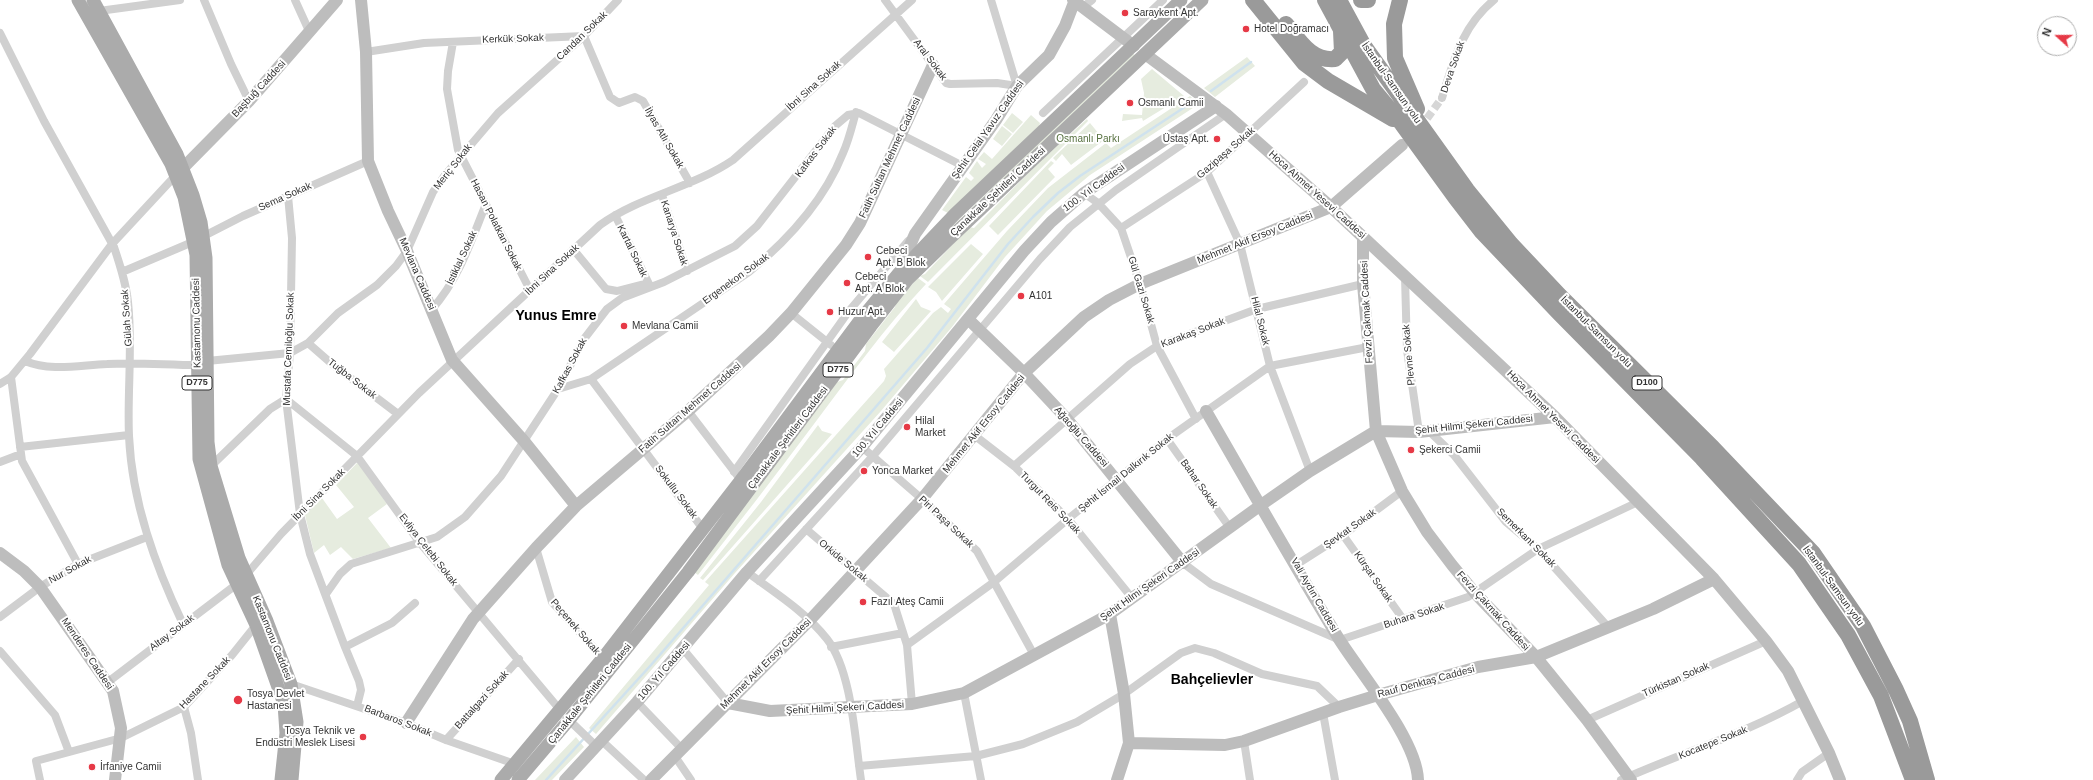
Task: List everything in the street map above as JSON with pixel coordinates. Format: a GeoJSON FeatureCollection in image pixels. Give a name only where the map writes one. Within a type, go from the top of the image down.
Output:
{"type":"FeatureCollection","features":[{"type":"Feature","properties":{"kind":"highway"},"geometry":{"type":"LineString","coordinates":[[1253,0],[1304,63],[1328,81],[1402,124]]}},
{"type":"Feature","properties":{"kind":"highway"},"geometry":{"type":"LineString","coordinates":[[1266,0],[1313,55],[1325,60],[1335,59],[1342,52],[1340,25]]}},
{"type":"Feature","properties":{"kind":"highway","name":"İstanbul-Samsun yolu"},"geometry":{"type":"LineString","coordinates":[[1325,0],[1340,25],[1373,89],[1402,124],[1455,197],[1512,264],[1702,458],[1799,564],[1848,635],[1880,696],[1914,780]]}},
{"type":"Feature","properties":{"kind":"highway","name":"İstanbul-Samsun yolu"},"geometry":{"type":"LineString","coordinates":[[1339,0],[1364,46],[1467,190],[1532,267],[1713,448],[1813,554],[1863,626],[1896,690],[1910,721],[1927,780]]}},
{"type":"Feature","properties":{"kind":"highway"},"geometry":{"type":"LineString","coordinates":[[1361,0],[1368,0]]}},
{"type":"Feature","properties":{"kind":"highway"},"geometry":{"type":"LineString","coordinates":[[1400,0],[1394,24],[1395,58],[1431,140]]}},
{"type":"Feature","properties":{"kind":"main road","name":"Kastamonu Caddesi"},"geometry":{"type":"LineString","coordinates":[[78,0],[180,171]]}},
{"type":"Feature","properties":{"kind":"main road","name":"Çanakkale Şehitleri Caddesi"},"geometry":{"type":"LineString","coordinates":[[501,780],[520,768],[688,572],[871,326],[905,272],[955,214],[1083,85],[1134,46],[1181,0]]}},
{"type":"Feature","properties":{"kind":"main road","name":"Çanakkale Şehitleri Caddesi"},"geometry":{"type":"LineString","coordinates":[[565,716],[603,658],[703,529],[738,476],[832,346],[905,272],[1145,54],[1202,0]]}},
{"type":"Feature","properties":{"kind":"main road","name":"Kastamonu Caddesi"},"geometry":{"type":"LineString","coordinates":[[96,6],[172,142],[199,238],[202,363],[211,466],[241,579],[256,625],[285,685],[286,716],[281,780]]}},
{"type":"Feature","properties":{"kind":"main road"},"geometry":{"type":"LineString","coordinates":[[1134,46],[1145,54]]}},
{"type":"Feature","properties":{"kind":"main road","name":"Kastamonu Caddesi"},"geometry":{"type":"LineString","coordinates":[[202,363],[199,460],[228,565],[241,579],[267,621],[297,722],[292,780]]}},
{"type":"Feature","properties":{"kind":"main road"},"geometry":{"type":"LineString","coordinates":[[677,563],[688,572]]}},
{"type":"Feature","properties":{"kind":"street"},"geometry":{"type":"LineString","coordinates":[[96,6],[180,0]]}},
{"type":"Feature","properties":{"kind":"street"},"geometry":{"type":"LineString","coordinates":[[204,0],[231,64],[249,101]]}},
{"type":"Feature","properties":{"kind":"street"},"geometry":{"type":"LineString","coordinates":[[295,0],[310,33]]}},
{"type":"Feature","properties":{"kind":"street","name":"Başbuğ Caddesi"},"geometry":{"type":"LineString","coordinates":[[180,171],[249,101],[310,33],[337,0]]}},
{"type":"Feature","properties":{"kind":"street","name":"Mevlana Caddesi"},"geometry":{"type":"LineString","coordinates":[[361,0],[366,52],[368,160],[388,211],[408,251],[452,360],[524,442],[576,506]]}},
{"type":"Feature","properties":{"kind":"street","name":"Candan Sokak"},"geometry":{"type":"LineString","coordinates":[[544,71],[584,36],[618,0]]}},
{"type":"Feature","properties":{"kind":"street","name":"Aral Sokak"},"geometry":{"type":"LineString","coordinates":[[886,0],[944,80],[950,84],[997,83],[1017,86]]}},
{"type":"Feature","properties":{"kind":"street","name":"İbni Sina Sokak"},"geometry":{"type":"LineString","coordinates":[[241,579],[300,514],[452,360],[600,225],[615,215],[706,176],[733,160],[912,0]]}},
{"type":"Feature","properties":{"kind":"street"},"geometry":{"type":"LineString","coordinates":[[991,0],[1017,86]]}},
{"type":"Feature","properties":{"kind":"street","name":"Çanakkale Şehitleri Caddesi"},"geometry":{"type":"LineString","coordinates":[[1043,113],[1083,85],[1124,38],[1163,0]]}},
{"type":"Feature","properties":{"kind":"street","name":"Deva Sokak"},"geometry":{"type":"LineString","coordinates":[[1442,98],[1456,55],[1466,32],[1472,21],[1494,0]]}},
{"type":"Feature","properties":{"kind":"street"},"geometry":{"type":"LineString","coordinates":[[1080,2],[1134,46]]}},
{"type":"Feature","properties":{"kind":"street","name":"Şehit Celal Yavuz Caddesi"},"geometry":{"type":"LineString","coordinates":[[905,272],[908,250],[915,234],[996,120],[1017,86],[1049,55],[1080,2]]}},
{"type":"Feature","properties":{"kind":"street","name":"Gülah Sokak"},"geometry":{"type":"LineString","coordinates":[[0,33],[44,121],[112,244],[122,272],[129,316],[128,435],[132,471],[147,537],[161,577],[183,624]]}},
{"type":"Feature","properties":{"kind":"street","name":"Kerkük Sokak"},"geometry":{"type":"LineString","coordinates":[[366,52],[424,43],[584,36]]}},
{"type":"Feature","properties":{"kind":"street","name":"İlyas Atlı Sokak"},"geometry":{"type":"LineString","coordinates":[[584,36],[610,97],[619,103],[635,97],[645,104],[690,183]]}},
{"type":"Feature","properties":{"kind":"street","name":"Hasan Polatkan Sokak"},"geometry":{"type":"LineString","coordinates":[[453,42],[448,71],[447,89],[460,157],[530,290]]}},
{"type":"Feature","properties":{"kind":"street","name":"Hoca Ahmet Yesevi Caddesi"},"geometry":{"type":"LineString","coordinates":[[1145,54],[1213,103],[1331,208],[1555,417],[1714,579],[1766,641],[1788,671],[1829,753],[1840,780]]}},
{"type":"Feature","properties":{"kind":"street","name":"Fatih Sultan Mehmet Caddesi"},"geometry":{"type":"LineString","coordinates":[[406,723],[478,613],[536,548],[576,506],[688,411],[769,336],[791,313],[856,231],[933,65]]}},
{"type":"Feature","properties":{"kind":"street","name":"Meriç Sokak"},"geometry":{"type":"LineString","coordinates":[[290,354],[308,343],[338,313],[377,285],[396,266],[408,251],[433,192],[460,157],[498,113],[544,71]]}},
{"type":"Feature","properties":{"kind":"street","name":"Gazipaşa Sokak"},"geometry":{"type":"LineString","coordinates":[[1121,228],[1207,172],[1304,82]]}},
{"type":"Feature","properties":{"kind":"street","name":"100. Yıl Caddesi"},"geometry":{"type":"LineString","coordinates":[[565,780],[596,742],[637,702],[747,572],[862,447],[969,320],[1037,236],[1068,206],[1084,193],[1213,103]]}},
{"type":"Feature","properties":{"kind":"street"},"geometry":{"type":"LineString","coordinates":[[856,112],[864,114],[901,136],[963,166]]}},
{"type":"Feature","properties":{"kind":"street","name":"Kafkas Sokak"},"geometry":{"type":"LineString","coordinates":[[326,594],[340,574],[351,564],[420,543],[442,534],[475,508],[494,486],[524,442],[558,389],[579,348],[601,315],[618,300],[649,285],[687,271],[735,246],[750,234],[840,121],[856,112]]}},
{"type":"Feature","properties":{"kind":"street","name":"Ergenekon Sokak"},"geometry":{"type":"LineString","coordinates":[[558,389],[591,379],[749,272],[784,241],[806,216],[837,167],[846,147],[856,112]]}},
{"type":"Feature","properties":{"kind":"street","name":"100. Yıl Caddesi"},"geometry":{"type":"LineString","coordinates":[[759,581],[873,456],[1062,235],[1098,203],[1226,114]]}},
{"type":"Feature","properties":{"kind":"street","name":"Mehmet Akif Ersoy Caddesi"},"geometry":{"type":"LineString","coordinates":[[651,780],[678,751],[810,620],[922,500],[1024,373],[1097,308],[1140,284],[1331,208],[1402,146]]}},
{"type":"Feature","properties":{"kind":"street","name":"Sema Sokak"},"geometry":{"type":"LineString","coordinates":[[122,272],[368,160]]}},
{"type":"Feature","properties":{"kind":"street"},"geometry":{"type":"LineString","coordinates":[[0,384],[12,377],[25,361],[112,244],[180,171]]}},
{"type":"Feature","properties":{"kind":"street","name":"Hilal Sokak"},"geometry":{"type":"LineString","coordinates":[[1207,172],[1240,244],[1270,366],[1310,471]]}},
{"type":"Feature","properties":{"kind":"street","name":"Gül Gazi Sokak"},"geometry":{"type":"LineString","coordinates":[[1084,193],[1098,203],[1121,228],[1140,284],[1157,346],[1196,419]]}},
{"type":"Feature","properties":{"kind":"street","name":"Kanarya Sokak"},"geometry":{"type":"LineString","coordinates":[[662,195],[687,271]]}},
{"type":"Feature","properties":{"kind":"street","name":"Mustafa Cemiloğlu Sokak"},"geometry":{"type":"LineString","coordinates":[[288,196],[292,238],[290,354],[286,399],[300,514],[310,554],[345,648],[360,681],[361,690],[357,706]]}},
{"type":"Feature","properties":{"kind":"street","name":"İstiklal Sokak"},"geometry":{"type":"LineString","coordinates":[[432,309],[445,294],[457,273],[486,204]]}},
{"type":"Feature","properties":{"kind":"street","name":"Kartal Sokak"},"geometry":{"type":"LineString","coordinates":[[615,215],[649,285]]}},
{"type":"Feature","properties":{"kind":"street","name":"Çanakkale Şehitleri Caddesi"},"geometry":{"type":"LineString","coordinates":[[832,346],[862,296],[915,234]]}},
{"type":"Feature","properties":{"kind":"street","name":"Fevzi Çakmak Caddesi"},"geometry":{"type":"LineString","coordinates":[[1363,238],[1363,284],[1376,431],[1402,491],[1427,532],[1475,593],[1536,657],[1587,720],[1627,779]]}},
{"type":"Feature","properties":{"kind":"street"},"geometry":{"type":"LineString","coordinates":[[573,249],[606,289],[617,291],[649,285]]}},
{"type":"Feature","properties":{"kind":"street","name":"Plevne Sokak"},"geometry":{"type":"LineString","coordinates":[[1405,277],[1406,350],[1424,431]]}},
{"type":"Feature","properties":{"kind":"street","name":"Karakaş Sokak"},"geometry":{"type":"LineString","coordinates":[[1014,466],[1130,364],[1157,346],[1257,309],[1363,284]]}},
{"type":"Feature","properties":{"kind":"street"},"geometry":{"type":"LineString","coordinates":[[791,313],[832,346]]}},
{"type":"Feature","properties":{"kind":"street","name":"Ağaoğlu Caddesi"},"geometry":{"type":"LineString","coordinates":[[969,320],[1024,373],[1067,419],[1118,480],[1183,563]]}},
{"type":"Feature","properties":{"kind":"street","name":"Tuğba Sokak"},"geometry":{"type":"LineString","coordinates":[[308,343],[332,364],[398,414]]}},
{"type":"Feature","properties":{"kind":"street","name":"Şehit İsmail Dalkırık Sokak"},"geometry":{"type":"LineString","coordinates":[[907,645],[994,582],[1068,519],[1167,439],[1270,366],[1368,347]]}},
{"type":"Feature","properties":{"kind":"street"},"geometry":{"type":"LineString","coordinates":[[25,361],[38,367],[53,367],[108,363],[202,363],[290,354]]}},
{"type":"Feature","properties":{"kind":"street"},"geometry":{"type":"LineString","coordinates":[[12,377],[22,461],[78,564]]}},
{"type":"Feature","properties":{"kind":"street","name":"Sokullu Sokak"},"geometry":{"type":"LineString","coordinates":[[591,379],[703,529]]}},
{"type":"Feature","properties":{"kind":"street"},"geometry":{"type":"LineString","coordinates":[[211,466],[270,409],[286,399]]}},
{"type":"Feature","properties":{"kind":"street","name":"Evliya Çelebi Sokak"},"geometry":{"type":"LineString","coordinates":[[286,399],[357,456],[420,543],[478,613],[519,659],[565,716],[580,730],[644,780]]}},
{"type":"Feature","properties":{"kind":"street"},"geometry":{"type":"LineString","coordinates":[[688,411],[738,476]]}},
{"type":"Feature","properties":{"kind":"street","name":"Vali Aydın Caddesi"},"geometry":{"type":"LineString","coordinates":[[1206,411],[1340,640],[1378,695],[1412,754],[1418,770],[1418,780]]}},
{"type":"Feature","properties":{"kind":"street","name":"Şehit Hilmi Şekeri Caddesi"},"geometry":{"type":"LineString","coordinates":[[728,703],[770,712],[912,704],[964,693],[1110,614],[1310,471],[1376,431],[1424,431],[1555,417]]}},
{"type":"Feature","properties":{"kind":"street","name":"Semerkant Sokak"},"geometry":{"type":"LineString","coordinates":[[1424,431],[1454,455],[1506,522],[1538,548],[1608,627]]}},
{"type":"Feature","properties":{"kind":"street"},"geometry":{"type":"LineString","coordinates":[[0,462],[21,450],[128,435]]}},
{"type":"Feature","properties":{"kind":"street","name":"Turgut Reis Sokak"},"geometry":{"type":"LineString","coordinates":[[974,435],[1014,466],[1068,519],[1132,598]]}},
{"type":"Feature","properties":{"kind":"street","name":"Bahar Sokak"},"geometry":{"type":"LineString","coordinates":[[1167,439],[1230,528]]}},
{"type":"Feature","properties":{"kind":"street","name":"Piri Paşa Sokak"},"geometry":{"type":"LineString","coordinates":[[862,447],[977,551],[1034,655]]}},
{"type":"Feature","properties":{"kind":"street","name":"Şevkat Sokak"},"geometry":{"type":"LineString","coordinates":[[1296,565],[1343,534],[1402,491]]}},
{"type":"Feature","properties":{"kind":"street","name":"Buhara Sokak"},"geometry":{"type":"LineString","coordinates":[[1340,640],[1460,600],[1475,593],[1538,548],[1638,502]]}},
{"type":"Feature","properties":{"kind":"street","name":"Orkide Sokak"},"geometry":{"type":"LineString","coordinates":[[806,529],[856,570],[894,604],[907,645],[912,704]]}},
{"type":"Feature","properties":{"kind":"street","name":"Kürşat Sokak"},"geometry":{"type":"LineString","coordinates":[[1343,534],[1403,619]]}},
{"type":"Feature","properties":{"kind":"street","name":"Nur Sokak"},"geometry":{"type":"LineString","coordinates":[[0,617],[40,587],[78,564],[147,537]]}},
{"type":"Feature","properties":{"kind":"street","name":"Peçenek Sokak"},"geometry":{"type":"LineString","coordinates":[[536,548],[552,602],[603,658]]}},
{"type":"Feature","properties":{"kind":"street","name":"Menderes Caddesi"},"geometry":{"type":"LineString","coordinates":[[0,553],[24,571],[40,587],[108,682],[116,700],[119,713],[121,738],[115,780]]}},
{"type":"Feature","properties":{"kind":"street"},"geometry":{"type":"LineString","coordinates":[[1183,563],[1211,584],[1340,640]]}},
{"type":"Feature","properties":{"kind":"street"},"geometry":{"type":"LineString","coordinates":[[747,572],[810,620],[831,647],[840,665],[851,708],[861,780]]}},
{"type":"Feature","properties":{"kind":"street","name":"Altay Sokak"},"geometry":{"type":"LineString","coordinates":[[108,682],[241,579]]}},
{"type":"Feature","properties":{"kind":"street","name":"Rauf Denktaş Caddesi"},"geometry":{"type":"LineString","coordinates":[[1129,743],[1225,745],[1244,741],[1339,706],[1478,667],[1536,657],[1653,608],[1714,579]]}},
{"type":"Feature","properties":{"kind":"street"},"geometry":{"type":"LineString","coordinates":[[345,648],[392,623],[415,603]]}},
{"type":"Feature","properties":{"kind":"street"},"geometry":{"type":"LineString","coordinates":[[1110,614],[1124,694],[1129,743],[1117,780]]}},
{"type":"Feature","properties":{"kind":"street","name":"Hastane Sokak"},"geometry":{"type":"LineString","coordinates":[[40,780],[36,761],[121,738],[184,707],[232,655],[256,625]]}},
{"type":"Feature","properties":{"kind":"street"},"geometry":{"type":"LineString","coordinates":[[831,647],[903,633]]}},
{"type":"Feature","properties":{"kind":"street","name":"Türkistan Sokak"},"geometry":{"type":"LineString","coordinates":[[1587,720],[1766,641]]}},
{"type":"Feature","properties":{"kind":"street"},"geometry":{"type":"LineString","coordinates":[[683,648],[728,703]]}},
{"type":"Feature","properties":{"kind":"street"},"geometry":{"type":"LineString","coordinates":[[859,766],[976,756],[1023,744],[1056,732],[1124,694],[1181,653],[1195,648],[1214,653],[1262,674],[1317,686],[1339,706]]}},
{"type":"Feature","properties":{"kind":"street"},"geometry":{"type":"LineString","coordinates":[[0,651],[55,714],[69,752]]}},
{"type":"Feature","properties":{"kind":"street","name":"Battalgazi Sokak"},"geometry":{"type":"LineString","coordinates":[[446,740],[519,659]]}},
{"type":"Feature","properties":{"kind":"street","name":"Barbaros Sokak"},"geometry":{"type":"LineString","coordinates":[[285,685],[357,706],[406,723],[520,768]]}},
{"type":"Feature","properties":{"kind":"street"},"geometry":{"type":"LineString","coordinates":[[964,693],[981,780]]}},
{"type":"Feature","properties":{"kind":"street","name":"Kocatepe Sokak"},"geometry":{"type":"LineString","coordinates":[[1627,779],[1762,723],[1803,701]]}},
{"type":"Feature","properties":{"kind":"street"},"geometry":{"type":"LineString","coordinates":[[637,702],[678,751],[691,780]]}},
{"type":"Feature","properties":{"kind":"street"},"geometry":{"type":"LineString","coordinates":[[184,707],[191,733],[198,780]]}},
{"type":"Feature","properties":{"kind":"street"},"geometry":{"type":"LineString","coordinates":[[1323,713],[1335,780]]}},
{"type":"Feature","properties":{"kind":"street"},"geometry":{"type":"LineString","coordinates":[[1244,741],[1250,780]]}},
{"type":"Feature","properties":{"kind":"street"},"geometry":{"type":"LineString","coordinates":[[1797,780],[1802,772],[1829,753]]}},
{"type":"Feature","properties":{"kind":"green space"},"geometry":{"type":"Polygon","coordinates":[[[1132,53],[1135,55],[944,237],[932,246],[1132,53]]]}},
{"type":"Feature","properties":{"kind":"green space"},"geometry":{"type":"Polygon","coordinates":[[[1247,57],[1255,66],[1215,97],[1204,88],[1247,57]]]}},
{"type":"Feature","properties":{"kind":"green space"},"geometry":{"type":"Polygon","coordinates":[[[1152,69],[1184,96],[1143,121],[1142,118],[1122,121],[1123,114],[1142,115],[1144,93],[1141,79],[1152,69]]]}},
{"type":"Feature","properties":{"kind":"green space"},"geometry":{"type":"Polygon","coordinates":[[[1190,96],[1199,104],[1090,175],[1047,211],[1005,257],[952,327],[881,411],[735,573],[596,734],[589,728],[709,585],[705,582],[884,381],[886,376],[884,369],[933,313],[941,307],[948,313],[951,309],[944,304],[1007,231],[1048,188],[1106,143],[1111,148],[1190,96]]]}},
{"type":"Feature","properties":{"kind":"green space"},"geometry":{"type":"Polygon","coordinates":[[[1012,113],[1023,122],[1013,133],[1003,125],[1012,113]]]}},
{"type":"Feature","properties":{"kind":"green space"},"geometry":{"type":"Polygon","coordinates":[[[1031,115],[1040,123],[1039,126],[948,213],[942,210],[966,177],[971,181],[974,178],[969,173],[977,161],[982,168],[986,164],[978,159],[984,152],[992,159],[1031,115]]]}},
{"type":"Feature","properties":{"kind":"green space","name":"Osmanlı Parkı"},"geometry":{"type":"Polygon","coordinates":[[[1087,119],[1088,121],[928,282],[920,276],[925,274],[969,227],[974,228],[1060,141],[1063,141],[1087,119]]]}},
{"type":"Feature","properties":{"kind":"green space","name":"Osmanlı Parkı"},"geometry":{"type":"Polygon","coordinates":[[[1090,123],[1104,140],[1071,165],[1062,154],[1056,161],[1053,158],[1090,123]]]}},
{"type":"Feature","properties":{"kind":"green space"},"geometry":{"type":"Polygon","coordinates":[[[1002,126],[1012,134],[1002,146],[993,139],[1002,126]]]}},
{"type":"Feature","properties":{"kind":"green space","name":"Osmanlı Parkı"},"geometry":{"type":"Polygon","coordinates":[[[1051,161],[1054,163],[1048,169],[1055,177],[998,235],[989,226],[1051,161]]]}},
{"type":"Feature","properties":{"kind":"green space"},"geometry":{"type":"Polygon","coordinates":[[[971,244],[983,254],[942,301],[936,292],[928,287],[971,244]]]}},
{"type":"Feature","properties":{"kind":"green space"},"geometry":{"type":"Polygon","coordinates":[[[918,278],[926,284],[896,317],[868,352],[698,575],[694,572],[837,382],[843,380],[865,351],[866,344],[895,307],[896,302],[918,278]]]}},
{"type":"Feature","properties":{"kind":"green space"},"geometry":{"type":"Polygon","coordinates":[[[916,299],[921,307],[931,311],[894,352],[882,342],[916,299]]]}},
{"type":"Feature","properties":{"kind":"green space"},"geometry":{"type":"Polygon","coordinates":[[[818,425],[822,431],[832,434],[703,580],[700,578],[761,502],[818,425]]]}},
{"type":"Feature","properties":{"kind":"green space"},"geometry":{"type":"Polygon","coordinates":[[[358,462],[387,504],[368,518],[391,548],[353,559],[341,547],[330,555],[324,545],[314,553],[305,515],[322,498],[337,519],[354,507],[336,485],[358,462]]]}},
{"type":"Feature","properties":{"kind":"green space"},"geometry":{"type":"Polygon","coordinates":[[[576,737],[584,747],[552,780],[535,780],[576,737]]]}},
{"type":"Feature","properties":{"kind":"waterway"},"geometry":{"type":"LineString","coordinates":[[1211,91],[1251,62]]}},
{"type":"Feature","properties":{"kind":"waterway"},"geometry":{"type":"LineString","coordinates":[[546,780],[651,665],[927,348],[1008,244],[1033,217],[1058,193],[1080,176],[1194,101]]}},
{"type":"Feature","properties":{"kind":"tunnel"},"geometry":{"type":"LineString","coordinates":[[1420,128],[1442,98]]}},
{"type":"Feature","properties":{"kind":"place","name":"Saraykent Apt."},"geometry":{"type":"Point","coordinates":[1125,13]}},
{"type":"Feature","properties":{"kind":"place","name":"Hotel Doğramacı"},"geometry":{"type":"Point","coordinates":[1246,29]}},
{"type":"Feature","properties":{"kind":"place","name":"Osmanlı Camii"},"geometry":{"type":"Point","coordinates":[1130,103]}},
{"type":"Feature","properties":{"kind":"place","name":"Üstaş Apt."},"geometry":{"type":"Point","coordinates":[1217,139]}},
{"type":"Feature","properties":{"kind":"place","name":"Cebeci Apt. B Blok"},"geometry":{"type":"Point","coordinates":[868,257]}},
{"type":"Feature","properties":{"kind":"place","name":"Cebeci Apt. A Blok"},"geometry":{"type":"Point","coordinates":[847,283]}},
{"type":"Feature","properties":{"kind":"place","name":"A101"},"geometry":{"type":"Point","coordinates":[1021,296]}},
{"type":"Feature","properties":{"kind":"place","name":"Huzur Apt."},"geometry":{"type":"Point","coordinates":[830,312]}},
{"type":"Feature","properties":{"kind":"place","name":"Mevlana Camii"},"geometry":{"type":"Point","coordinates":[624,326]}},
{"type":"Feature","properties":{"kind":"place","name":"Hilal Market"},"geometry":{"type":"Point","coordinates":[907,427]}},
{"type":"Feature","properties":{"kind":"place","name":"Şekerci Camii"},"geometry":{"type":"Point","coordinates":[1411,450]}},
{"type":"Feature","properties":{"kind":"place","name":"Yonca Market"},"geometry":{"type":"Point","coordinates":[864,471]}},
{"type":"Feature","properties":{"kind":"place","name":"Fazıl Ateş Camii"},"geometry":{"type":"Point","coordinates":[863,602]}},
{"type":"Feature","properties":{"kind":"place","name":"Tosya Devlet Hastanesi"},"geometry":{"type":"Point","coordinates":[238,700]}},
{"type":"Feature","properties":{"kind":"place","name":"Tosya Teknik ve Endüstri Meslek Lisesi"},"geometry":{"type":"Point","coordinates":[363,737]}},
{"type":"Feature","properties":{"kind":"place","name":"İrfaniye Camii"},"geometry":{"type":"Point","coordinates":[92,767]}},
{"type":"Feature","properties":{"kind":"district","name":"Yunus Emre"},"geometry":{"type":"Point","coordinates":[556,316]}},
{"type":"Feature","properties":{"kind":"district","name":"Bahçelievler"},"geometry":{"type":"Point","coordinates":[1212,680]}}]}
